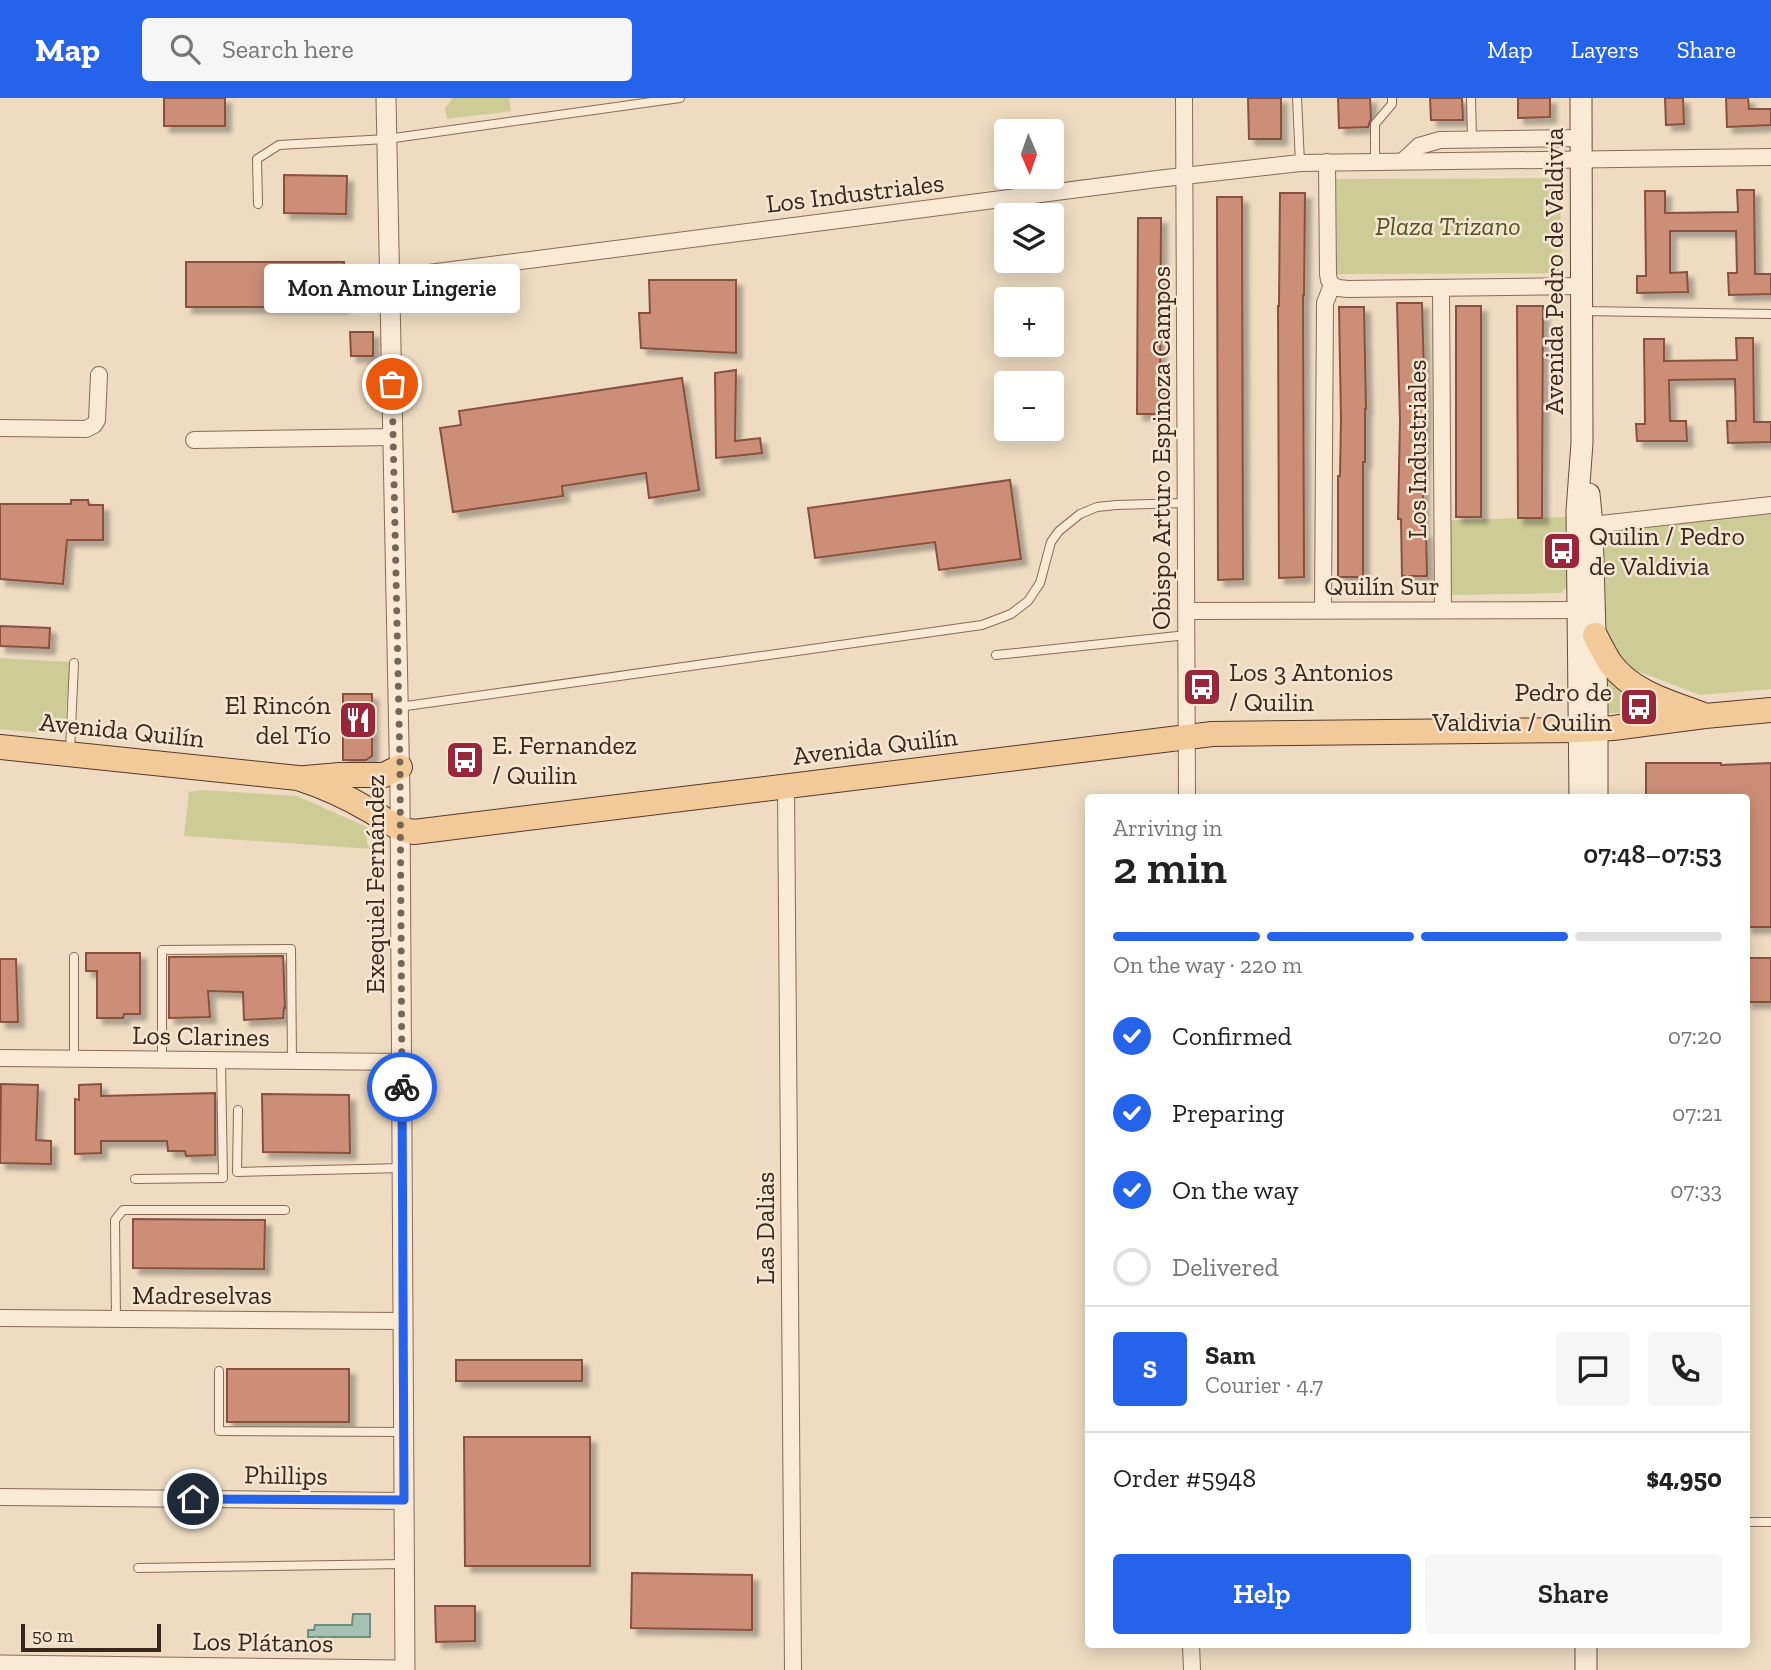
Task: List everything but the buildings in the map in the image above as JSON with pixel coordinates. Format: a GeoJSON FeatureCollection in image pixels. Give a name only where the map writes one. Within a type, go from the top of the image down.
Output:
{"type":"FeatureCollection","features":[{"type":"Feature","properties":{"kind":"main road","name":"Avenida Pedro de Valdivia"},"geometry":{"type":"LineString","coordinates":[[1580,794],[1595,635],[1585,526],[1577,511],[1583,443],[1581,98]]}},
{"type":"Feature","properties":{"kind":"main road","name":"Avenida Pedro de Valdivia"},"geometry":{"type":"LineString","coordinates":[[1585,526],[1578,610],[1596,794]]}},
{"type":"Feature","properties":{"kind":"main road"},"geometry":{"type":"LineString","coordinates":[[1595,635],[1610,662],[1627,679],[1654,696],[1705,716]]}},
{"type":"Feature","properties":{"kind":"main road","name":"Avenida Quilín"},"geometry":{"type":"LineString","coordinates":[[0,747],[298,778],[349,799],[401,830],[414,832],[1187,737],[1233,733],[1588,729],[1771,710]]}},
{"type":"Feature","properties":{"kind":"main road"},"geometry":{"type":"LineString","coordinates":[[298,778],[384,775],[400,767]]}},
{"type":"Feature","properties":{"kind":"main road"},"geometry":{"type":"LineString","coordinates":[[1586,1648],[1586,1670]]}},
{"type":"Feature","properties":{"kind":"street","name":"Exequiel Fernández"},"geometry":{"type":"LineString","coordinates":[[386,98],[401,830],[405,1670]]}},
{"type":"Feature","properties":{"kind":"street","name":"Obispo Arturo Espinoza Campos"},"geometry":{"type":"LineString","coordinates":[[1184,98],[1187,794]]}},
{"type":"Feature","properties":{"kind":"street","name":"Los Industriales"},"geometry":{"type":"LineString","coordinates":[[1404,160],[1419,146],[1429,142],[1472,139],[1582,148],[1771,157]]}},
{"type":"Feature","properties":{"kind":"street","name":"Los Industriales"},"geometry":{"type":"LineString","coordinates":[[390,278],[1300,163],[1404,160],[1582,148]]}},
{"type":"Feature","properties":{"kind":"street"},"geometry":{"type":"LineString","coordinates":[[1327,162],[1328,274],[1332,285],[1338,288],[1582,286]]}},
{"type":"Feature","properties":{"kind":"street"},"geometry":{"type":"LineString","coordinates":[[1323,610],[1325,303],[1332,285]]}},
{"type":"Feature","properties":{"kind":"street","name":"Los Industriales"},"geometry":{"type":"LineString","coordinates":[[1441,288],[1443,610]]}},
{"type":"Feature","properties":{"kind":"street"},"geometry":{"type":"LineString","coordinates":[[0,428],[91,427],[97,420],[99,375]]}},
{"type":"Feature","properties":{"kind":"street"},"geometry":{"type":"LineString","coordinates":[[194,440],[393,437]]}},
{"type":"Feature","properties":{"kind":"street"},"geometry":{"type":"LineString","coordinates":[[1585,526],[1771,505]]}},
{"type":"Feature","properties":{"kind":"street","name":"Quilín Sur"},"geometry":{"type":"LineString","coordinates":[[1186,611],[1578,610]]}},
{"type":"Feature","properties":{"kind":"street","name":"Las Dalias"},"geometry":{"type":"LineString","coordinates":[[786,787],[793,1670]]}},
{"type":"Feature","properties":{"kind":"street","name":"Los Clarines"},"geometry":{"type":"LineString","coordinates":[[0,1058],[402,1062]]}},
{"type":"Feature","properties":{"kind":"street","name":"Madreselvas"},"geometry":{"type":"LineString","coordinates":[[0,1318],[403,1321]]}},
{"type":"Feature","properties":{"kind":"street","name":"Phillips"},"geometry":{"type":"LineString","coordinates":[[0,1497],[404,1500]]}},
{"type":"Feature","properties":{"kind":"street"},"geometry":{"type":"LineString","coordinates":[[1191,1648],[1192,1670]]}},
{"type":"Feature","properties":{"kind":"street","name":"Los Plátanos"},"geometry":{"type":"LineString","coordinates":[[0,1665],[399,1670]]}},
{"type":"Feature","properties":{"kind":"lane"},"geometry":{"type":"LineString","coordinates":[[258,204],[257,159],[279,145],[387,139],[680,98]]}},
{"type":"Feature","properties":{"kind":"lane"},"geometry":{"type":"LineString","coordinates":[[1297,98],[1300,163]]}},
{"type":"Feature","properties":{"kind":"lane"},"geometry":{"type":"LineString","coordinates":[[1375,161],[1375,124],[1392,104],[1392,98]]}},
{"type":"Feature","properties":{"kind":"lane"},"geometry":{"type":"LineString","coordinates":[[1471,98],[1472,139]]}},
{"type":"Feature","properties":{"kind":"lane"},"geometry":{"type":"LineString","coordinates":[[1582,311],[1771,314]]}},
{"type":"Feature","properties":{"kind":"lane"},"geometry":{"type":"LineString","coordinates":[[399,707],[982,625],[1011,614],[1028,601],[1040,583],[1051,542],[1059,531],[1080,514],[1097,506],[1185,503]]}},
{"type":"Feature","properties":{"kind":"lane"},"geometry":{"type":"LineString","coordinates":[[996,655],[1187,635]]}},
{"type":"Feature","properties":{"kind":"lane"},"geometry":{"type":"LineString","coordinates":[[69,754],[74,663]]}},
{"type":"Feature","properties":{"kind":"lane"},"geometry":{"type":"LineString","coordinates":[[162,1060],[162,950],[291,949],[292,1061]]}},
{"type":"Feature","properties":{"kind":"lane"},"geometry":{"type":"LineString","coordinates":[[74,957],[74,1059]]}},
{"type":"Feature","properties":{"kind":"lane"},"geometry":{"type":"LineString","coordinates":[[135,1180],[223,1178],[221,1062]]}},
{"type":"Feature","properties":{"kind":"lane"},"geometry":{"type":"LineString","coordinates":[[239,1110],[237,1171],[403,1168]]}},
{"type":"Feature","properties":{"kind":"lane"},"geometry":{"type":"LineString","coordinates":[[116,1319],[115,1220],[123,1210],[285,1210]]}},
{"type":"Feature","properties":{"kind":"lane"},"geometry":{"type":"LineString","coordinates":[[219,1371],[219,1431],[404,1432]]}},
{"type":"Feature","properties":{"kind":"lane"},"geometry":{"type":"LineString","coordinates":[[1750,1522],[1771,1522]]}},
{"type":"Feature","properties":{"kind":"lane"},"geometry":{"type":"LineString","coordinates":[[138,1568],[405,1564]]}},
{"type":"Feature","properties":{"kind":"green space"},"geometry":{"type":"Polygon","coordinates":[[[453,98],[509,98],[511,111],[447,119],[445,108],[453,98]]]}},
{"type":"Feature","properties":{"kind":"green space","name":"Plaza Trizano"},"geometry":{"type":"Polygon","coordinates":[[[1560,178],[1561,273],[1337,274],[1336,179],[1560,178]]]}},
{"type":"Feature","properties":{"kind":"green space"},"geometry":{"type":"Polygon","coordinates":[[[1771,514],[1771,689],[1700,695],[1619,664],[1604,639],[1603,544],[1613,528],[1771,514]]]}},
{"type":"Feature","properties":{"kind":"green space"},"geometry":{"type":"Polygon","coordinates":[[[1570,517],[1572,580],[1561,593],[1451,595],[1450,520],[1570,517]]]}},
{"type":"Feature","properties":{"kind":"green space"},"geometry":{"type":"Polygon","coordinates":[[[0,658],[70,662],[64,735],[0,729],[0,658]]]}},
{"type":"Feature","properties":{"kind":"green space"},"geometry":{"type":"Polygon","coordinates":[[[1604,664],[1675,707],[1604,714],[1604,664]]]}},
{"type":"Feature","properties":{"kind":"green space"},"geometry":{"type":"Polygon","coordinates":[[[202,790],[297,796],[367,827],[367,843],[371,849],[184,836],[189,792],[202,790]]]}},
{"type":"Feature","properties":{"kind":"shaded area"},"geometry":{"type":"Polygon","coordinates":[[[353,1614],[370,1614],[370,1637],[308,1637],[308,1630],[314,1630],[315,1625],[352,1625],[353,1614]]]}},
{"type":"Feature","properties":{"kind":"way so far"},"geometry":{"type":"LineString","coordinates":[[392,384],[400,767],[402,1087]]}},
{"type":"Feature","properties":{"kind":"place","name":"Mon Amour Lingerie"},"geometry":{"type":"Point","coordinates":[392,384]}},
{"type":"Feature","properties":{"kind":"place","name":"Quilin / Pedro de Valdivia"},"geometry":{"type":"Point","coordinates":[1562,551]}},
{"type":"Feature","properties":{"kind":"place","name":"Los 3 Antonios / Quilin"},"geometry":{"type":"Point","coordinates":[1202,687]}},
{"type":"Feature","properties":{"kind":"place","name":"Pedro de Valdivia / Quilin"},"geometry":{"type":"Point","coordinates":[1639,707]}},
{"type":"Feature","properties":{"kind":"place","name":"El Rincón del Tío"},"geometry":{"type":"Point","coordinates":[358,720]}},
{"type":"Feature","properties":{"kind":"place","name":"E. Fernandez / Quilin"},"geometry":{"type":"Point","coordinates":[465,760]}},
{"type":"Feature","properties":{"kind":"route"},"geometry":{"type":"LineString","coordinates":[[193,1499],[404,1500],[402,1087]]}}]}
